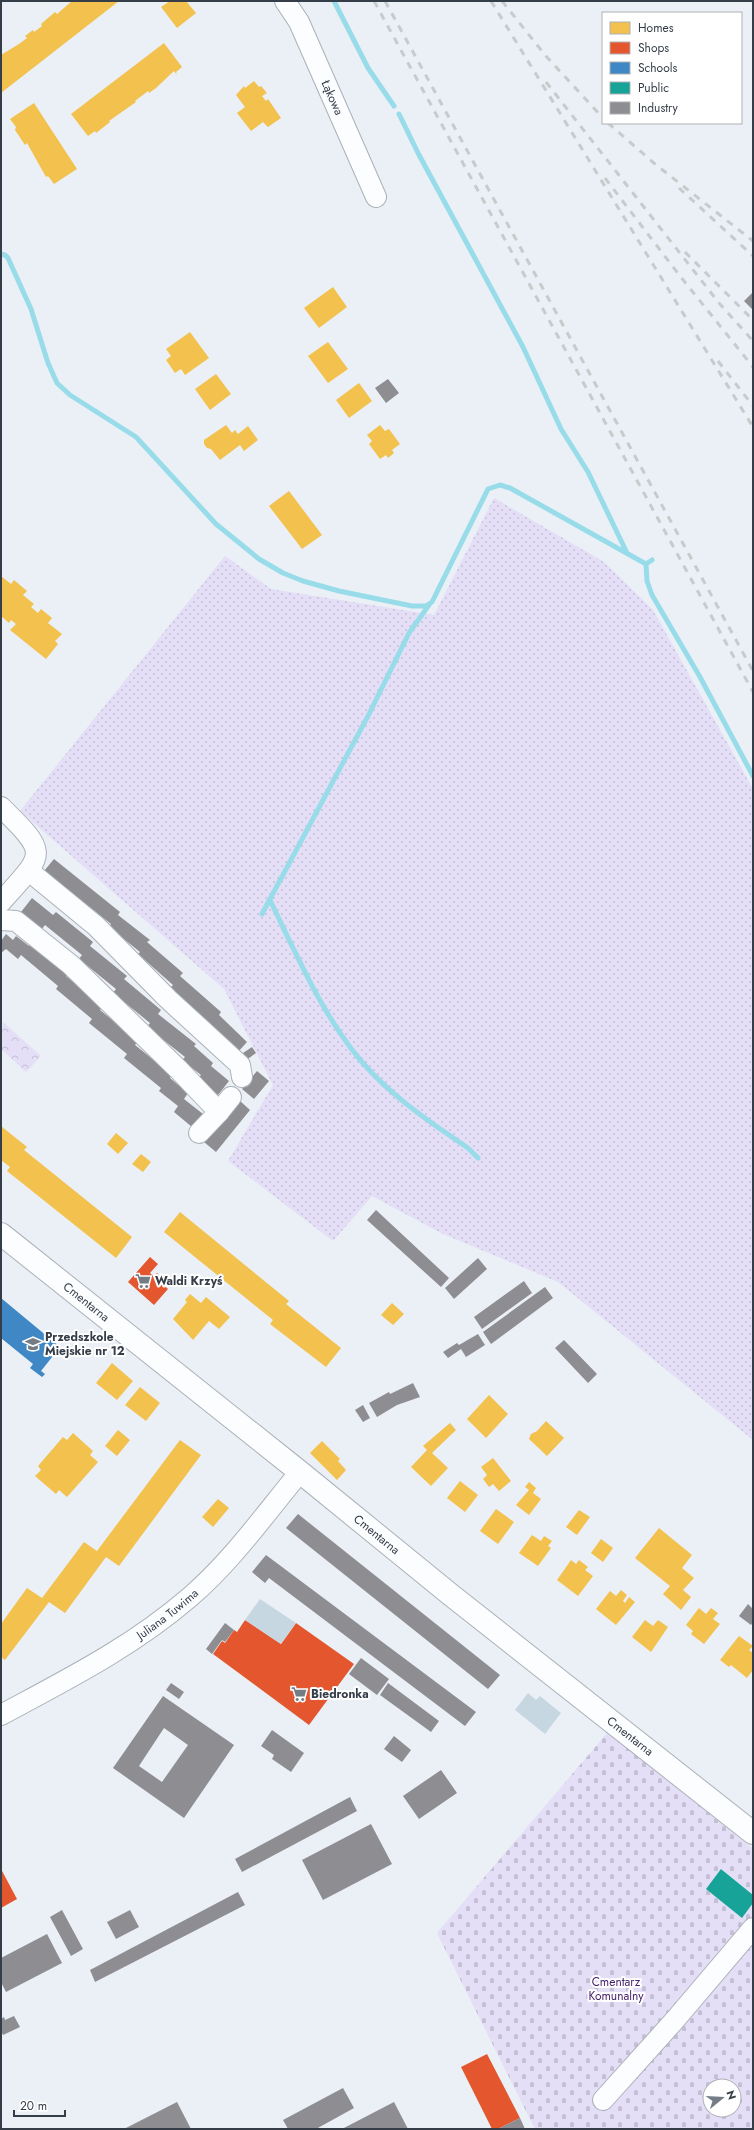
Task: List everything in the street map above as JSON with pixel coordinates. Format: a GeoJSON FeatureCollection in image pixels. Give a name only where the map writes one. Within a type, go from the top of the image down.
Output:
{"type":"FeatureCollection","features":[{"type":"Feature","properties":{"kind":"street","name":"Łąkowa"},"geometry":{"type":"LineString","coordinates":[[286,1],[299,22],[376,197]]}},
{"type":"Feature","properties":{"kind":"street"},"geometry":{"type":"LineString","coordinates":[[1,808],[34,842],[36,856],[35,863],[29,871],[1,902]]}},
{"type":"Feature","properties":{"kind":"street"},"geometry":{"type":"LineString","coordinates":[[29,871],[96,926],[168,999],[240,1065],[242,1077]]}},
{"type":"Feature","properties":{"kind":"street"},"geometry":{"type":"LineString","coordinates":[[1,920],[16,921],[71,965],[179,1070],[218,1112]]}},
{"type":"Feature","properties":{"kind":"street"},"geometry":{"type":"LineString","coordinates":[[199,1134],[231,1097]]}},
{"type":"Feature","properties":{"kind":"street","name":"Cmentarna"},"geometry":{"type":"LineString","coordinates":[[1,1234],[300,1472],[451,1595],[753,1833]]}},
{"type":"Feature","properties":{"kind":"street","name":"Juliana Tuwima"},"geometry":{"type":"LineString","coordinates":[[1,1715],[91,1667],[137,1639],[191,1596],[224,1564],[300,1472]]}},
{"type":"Feature","properties":{"kind":"street"},"geometry":{"type":"LineString","coordinates":[[603,2100],[674,2021],[753,1928]]}},
{"type":"Feature","properties":{"kind":"green space"},"geometry":{"type":"Polygon","coordinates":[[[494,498],[604,562],[653,610],[753,789],[753,1440],[558,1282],[441,1233],[372,1196],[333,1241],[228,1161],[273,1085],[224,989],[20,811],[225,556],[271,589],[434,615],[494,498]]]}},
{"type":"Feature","properties":{"kind":"green space"},"geometry":{"type":"Polygon","coordinates":[[[3,1022],[41,1056],[26,1072],[1,1049],[3,1022]]]}},
{"type":"Feature","properties":{"kind":"green space","name":"Cmentarz Komunalny"},"geometry":{"type":"Polygon","coordinates":[[[608,1732],[753,1849],[753,1895],[722,1869],[706,1889],[741,1917],[753,1903],[753,2129],[535,2129],[437,1933],[608,1732]]]}},
{"type":"Feature","properties":{"kind":"building: Homes"},"geometry":{"type":"Polygon","coordinates":[[[72,1],[119,1],[1,93],[1,55],[27,38],[25,36],[33,30],[34,32],[55,12],[57,14],[72,1]]]}},
{"type":"Feature","properties":{"kind":"building: Homes"},"geometry":{"type":"Polygon","coordinates":[[[170,1],[186,1],[196,13],[177,28],[161,7],[170,1]]]}},
{"type":"Feature","properties":{"kind":"building: Homes"},"geometry":{"type":"Polygon","coordinates":[[[164,43],[182,67],[176,72],[177,75],[174,71],[156,88],[149,93],[148,91],[96,133],[95,131],[88,136],[71,114],[164,43]]]}},
{"type":"Feature","properties":{"kind":"building: Homes"},"geometry":{"type":"Polygon","coordinates":[[[254,81],[267,93],[262,96],[266,101],[268,99],[281,118],[268,127],[263,122],[251,131],[237,113],[245,107],[236,95],[244,86],[245,88],[254,81]]]}},
{"type":"Feature","properties":{"kind":"building: Homes"},"geometry":{"type":"Polygon","coordinates":[[[34,103],[77,169],[54,184],[48,176],[46,177],[27,143],[25,145],[10,119],[34,103]]]}},
{"type":"Feature","properties":{"kind":"building: Homes"},"geometry":{"type":"Polygon","coordinates":[[[333,287],[347,307],[319,328],[304,308],[333,287]]]}},
{"type":"Feature","properties":{"kind":"building: Homes"},"geometry":{"type":"Polygon","coordinates":[[[190,332],[209,358],[185,375],[181,369],[175,373],[166,360],[171,356],[166,349],[190,332]]]}},
{"type":"Feature","properties":{"kind":"building: Homes"},"geometry":{"type":"Polygon","coordinates":[[[328,342],[348,369],[328,383],[308,356],[328,342]]]}},
{"type":"Feature","properties":{"kind":"building: Homes"},"geometry":{"type":"Polygon","coordinates":[[[216,374],[231,394],[210,410],[195,389],[216,374]]]}},
{"type":"Feature","properties":{"kind":"building: Homes"},"geometry":{"type":"Polygon","coordinates":[[[359,383],[372,401],[349,418],[336,400],[359,383]]]}},
{"type":"Feature","properties":{"kind":"building: Homes"},"geometry":{"type":"Polygon","coordinates":[[[226,425],[232,433],[235,430],[238,434],[248,426],[258,440],[244,451],[240,445],[220,460],[211,449],[207,448],[204,444],[204,440],[226,425]]]}},
{"type":"Feature","properties":{"kind":"building: Homes"},"geometry":{"type":"Polygon","coordinates":[[[380,425],[385,431],[389,429],[400,444],[392,450],[394,453],[388,458],[386,455],[380,459],[369,444],[372,441],[367,435],[380,425]]]}},
{"type":"Feature","properties":{"kind":"building: Homes"},"geometry":{"type":"Polygon","coordinates":[[[289,491],[322,535],[302,549],[269,506],[289,491]]]}},
{"type":"Feature","properties":{"kind":"building: Homes"},"geometry":{"type":"Polygon","coordinates":[[[1,576],[11,584],[14,580],[27,591],[23,595],[34,604],[31,607],[38,613],[41,609],[52,618],[48,623],[62,634],[55,641],[58,644],[46,659],[10,630],[16,624],[11,620],[9,623],[1,616],[1,576]]]}},
{"type":"Feature","properties":{"kind":"building: Homes"},"geometry":{"type":"Polygon","coordinates":[[[1,1126],[27,1147],[24,1150],[132,1237],[116,1258],[7,1171],[10,1167],[1,1160],[1,1126]]]}},
{"type":"Feature","properties":{"kind":"building: Homes"},"geometry":{"type":"Polygon","coordinates":[[[116,1133],[128,1143],[118,1154],[107,1144],[116,1133]]]}},
{"type":"Feature","properties":{"kind":"building: Homes"},"geometry":{"type":"Polygon","coordinates":[[[141,1154],[151,1162],[143,1172],[132,1164],[141,1154]]]}},
{"type":"Feature","properties":{"kind":"building: Homes"},"geometry":{"type":"Polygon","coordinates":[[[180,1212],[289,1301],[286,1304],[341,1348],[326,1367],[270,1324],[273,1320],[164,1232],[180,1212]]]}},
{"type":"Feature","properties":{"kind":"building: Homes"},"geometry":{"type":"Polygon","coordinates":[[[190,1294],[201,1303],[206,1297],[230,1317],[219,1329],[209,1321],[193,1340],[173,1319],[187,1302],[185,1300],[190,1294]]]}},
{"type":"Feature","properties":{"kind":"building: Homes"},"geometry":{"type":"Polygon","coordinates":[[[392,1303],[404,1314],[393,1325],[381,1315],[392,1303]]]}},
{"type":"Feature","properties":{"kind":"building: Homes"},"geometry":{"type":"Polygon","coordinates":[[[112,1363],[133,1381],[117,1400],[96,1383],[112,1363]]]}},
{"type":"Feature","properties":{"kind":"building: Homes"},"geometry":{"type":"Polygon","coordinates":[[[140,1387],[160,1403],[146,1421],[125,1405],[140,1387]]]}},
{"type":"Feature","properties":{"kind":"building: Homes"},"geometry":{"type":"Polygon","coordinates":[[[489,1395],[508,1414],[486,1438],[467,1419],[489,1395]]]}},
{"type":"Feature","properties":{"kind":"building: Homes"},"geometry":{"type":"Polygon","coordinates":[[[546,1421],[564,1438],[547,1456],[529,1439],[531,1434],[537,1431],[546,1421]]]}},
{"type":"Feature","properties":{"kind":"building: Homes"},"geometry":{"type":"Polygon","coordinates":[[[450,1423],[456,1430],[432,1453],[448,1468],[431,1486],[411,1467],[427,1450],[423,1446],[450,1423]]]}},
{"type":"Feature","properties":{"kind":"building: Homes"},"geometry":{"type":"Polygon","coordinates":[[[118,1430],[130,1440],[117,1456],[105,1446],[118,1430]]]}},
{"type":"Feature","properties":{"kind":"building: Homes"},"geometry":{"type":"Polygon","coordinates":[[[73,1433],[93,1451],[90,1455],[98,1462],[67,1497],[59,1490],[56,1494],[35,1476],[41,1470],[38,1466],[63,1437],[67,1440],[73,1433]]]}},
{"type":"Feature","properties":{"kind":"building: Homes"},"geometry":{"type":"Polygon","coordinates":[[[180,1440],[201,1455],[119,1566],[106,1557],[65,1613],[49,1602],[5,1660],[1,1657],[1,1624],[27,1588],[42,1598],[84,1542],[97,1551],[180,1440]]]}},
{"type":"Feature","properties":{"kind":"building: Homes"},"geometry":{"type":"Polygon","coordinates":[[[322,1441],[340,1459],[338,1461],[346,1470],[337,1480],[310,1453],[322,1441]]]}},
{"type":"Feature","properties":{"kind":"building: Homes"},"geometry":{"type":"Polygon","coordinates":[[[493,1458],[511,1481],[499,1491],[493,1484],[489,1487],[483,1479],[487,1475],[481,1467],[493,1458]]]}},
{"type":"Feature","properties":{"kind":"building: Homes"},"geometry":{"type":"Polygon","coordinates":[[[460,1481],[478,1495],[465,1512],[447,1498],[460,1481]]]}},
{"type":"Feature","properties":{"kind":"building: Homes"},"geometry":{"type":"Polygon","coordinates":[[[529,1482],[536,1488],[533,1493],[541,1499],[529,1515],[516,1505],[529,1490],[525,1487],[529,1482]]]}},
{"type":"Feature","properties":{"kind":"building: Homes"},"geometry":{"type":"Polygon","coordinates":[[[218,1499],[229,1508],[213,1527],[202,1517],[218,1499]]]}},
{"type":"Feature","properties":{"kind":"building: Homes"},"geometry":{"type":"Polygon","coordinates":[[[496,1509],[514,1522],[498,1544],[480,1531],[496,1509]]]}},
{"type":"Feature","properties":{"kind":"building: Homes"},"geometry":{"type":"Polygon","coordinates":[[[579,1510],[590,1517],[577,1535],[566,1527],[579,1510]]]}},
{"type":"Feature","properties":{"kind":"building: Homes"},"geometry":{"type":"Polygon","coordinates":[[[659,1528],[692,1555],[682,1568],[694,1578],[683,1590],[691,1597],[681,1610],[663,1594],[670,1586],[635,1558],[659,1528]]]}},
{"type":"Feature","properties":{"kind":"building: Homes"},"geometry":{"type":"Polygon","coordinates":[[[532,1535],[541,1541],[544,1536],[552,1541],[548,1546],[551,1548],[538,1566],[519,1553],[532,1535]]]}},
{"type":"Feature","properties":{"kind":"building: Homes"},"geometry":{"type":"Polygon","coordinates":[[[601,1539],[613,1548],[603,1562],[591,1553],[601,1539]]]}},
{"type":"Feature","properties":{"kind":"building: Homes"},"geometry":{"type":"Polygon","coordinates":[[[571,1560],[576,1564],[579,1560],[588,1567],[585,1570],[593,1576],[578,1596],[557,1580],[571,1560]]]}},
{"type":"Feature","properties":{"kind":"building: Homes"},"geometry":{"type":"Polygon","coordinates":[[[621,1590],[627,1595],[623,1601],[625,1603],[629,1597],[635,1602],[616,1625],[596,1609],[610,1591],[616,1596],[621,1590]]]}},
{"type":"Feature","properties":{"kind":"building: Homes"},"geometry":{"type":"Polygon","coordinates":[[[699,1608],[706,1614],[711,1608],[718,1613],[713,1619],[720,1624],[704,1644],[691,1634],[693,1631],[686,1625],[699,1608]]]}},
{"type":"Feature","properties":{"kind":"building: Homes"},"geometry":{"type":"Polygon","coordinates":[[[645,1620],[653,1626],[658,1620],[668,1627],[651,1652],[632,1637],[645,1620]]]}},
{"type":"Feature","properties":{"kind":"building: Homes"},"geometry":{"type":"Polygon","coordinates":[[[739,1636],[753,1646],[749,1650],[753,1653],[753,1670],[747,1678],[731,1665],[729,1667],[720,1660],[739,1636]]]}},
{"type":"Feature","properties":{"kind":"building: Shops","name":"Waldi Krzyś"},"geometry":{"type":"Polygon","coordinates":[[[150,1257],[158,1264],[150,1273],[154,1277],[157,1273],[162,1278],[159,1281],[168,1289],[154,1305],[128,1282],[150,1257]]]}},
{"type":"Feature","properties":{"kind":"building: Shops","name":"Biedronka"},"geometry":{"type":"Polygon","coordinates":[[[245,1620],[281,1644],[296,1623],[354,1664],[309,1725],[213,1654],[222,1641],[225,1643],[234,1630],[237,1632],[245,1620]]]}},
{"type":"Feature","properties":{"kind":"building: Shops"},"geometry":{"type":"Polygon","coordinates":[[[1,1869],[17,1899],[1,1908],[1,1869]]]}},
{"type":"Feature","properties":{"kind":"building: Shops"},"geometry":{"type":"Polygon","coordinates":[[[487,2054],[520,2118],[498,2129],[492,2129],[461,2067],[487,2054]]]}},
{"type":"Feature","properties":{"kind":"building: Schools"},"geometry":{"type":"Polygon","coordinates":[[[1,1298],[60,1347],[41,1371],[45,1374],[42,1377],[30,1368],[33,1364],[1,1338],[1,1298]]]}},
{"type":"Feature","properties":{"kind":"building: Public"},"geometry":{"type":"Polygon","coordinates":[[[721,1869],[753,1895],[753,1903],[742,1918],[706,1889],[721,1869]]]}},
{"type":"Feature","properties":{"kind":"building: Industry"},"geometry":{"type":"Polygon","coordinates":[[[753,292],[753,310],[744,301],[753,292]]]}},
{"type":"Feature","properties":{"kind":"building: Industry"},"geometry":{"type":"Polygon","coordinates":[[[388,379],[399,393],[386,403],[375,388],[388,379]]]}},
{"type":"Feature","properties":{"kind":"building: Industry"},"geometry":{"type":"Polygon","coordinates":[[[54,859],[120,912],[118,915],[150,940],[147,942],[183,973],[180,976],[221,1012],[219,1015],[247,1042],[238,1052],[210,1026],[211,1024],[170,988],[173,985],[138,954],[140,952],[109,927],[111,924],[44,871],[54,859]]]}},
{"type":"Feature","properties":{"kind":"building: Industry"},"geometry":{"type":"Polygon","coordinates":[[[32,898],[53,915],[56,912],[93,942],[90,946],[127,976],[124,979],[161,1010],[158,1014],[196,1044],[194,1046],[213,1063],[211,1066],[229,1081],[218,1095],[198,1078],[201,1075],[182,1060],[185,1057],[147,1027],[150,1023],[113,993],[116,989],[79,959],[82,955],[45,925],[42,929],[21,912],[32,898]]]}},
{"type":"Feature","properties":{"kind":"building: Industry"},"geometry":{"type":"Polygon","coordinates":[[[6,934],[13,940],[16,936],[29,946],[32,942],[69,972],[66,976],[103,1006],[100,1010],[138,1041],[135,1045],[172,1075],[170,1078],[188,1093],[184,1099],[203,1114],[192,1127],[174,1112],[178,1106],[159,1091],[161,1088],[124,1058],[127,1054],[89,1023],[92,1019],[56,989],[58,986],[21,955],[18,959],[6,949],[1,953],[1,941],[6,934]]]}},
{"type":"Feature","properties":{"kind":"building: Industry"},"geometry":{"type":"Polygon","coordinates":[[[252,1047],[256,1053],[245,1061],[240,1055],[252,1047]]]}},
{"type":"Feature","properties":{"kind":"building: Industry"},"geometry":{"type":"Polygon","coordinates":[[[257,1071],[269,1081],[254,1099],[242,1089],[257,1071]]]}},
{"type":"Feature","properties":{"kind":"building: Industry"},"geometry":{"type":"Polygon","coordinates":[[[239,1100],[250,1110],[216,1152],[204,1142],[239,1100]]]}},
{"type":"Feature","properties":{"kind":"building: Industry"},"geometry":{"type":"Polygon","coordinates":[[[376,1210],[449,1278],[441,1287],[367,1220],[376,1210]]]}},
{"type":"Feature","properties":{"kind":"building: Industry"},"geometry":{"type":"Polygon","coordinates":[[[478,1258],[487,1269],[454,1299],[445,1288],[478,1258]]]}},
{"type":"Feature","properties":{"kind":"building: Industry"},"geometry":{"type":"Polygon","coordinates":[[[524,1281],[532,1293],[482,1329],[474,1317],[524,1281]]]}},
{"type":"Feature","properties":{"kind":"building: Industry"},"geometry":{"type":"Polygon","coordinates":[[[545,1287],[553,1298],[491,1344],[483,1332],[545,1287]]]}},
{"type":"Feature","properties":{"kind":"building: Industry"},"geometry":{"type":"Polygon","coordinates":[[[478,1334],[485,1345],[466,1357],[461,1349],[448,1358],[443,1352],[457,1343],[459,1345],[478,1334]]]}},
{"type":"Feature","properties":{"kind":"building: Industry"},"geometry":{"type":"Polygon","coordinates":[[[564,1340],[597,1374],[588,1383],[555,1348],[564,1340]]]}},
{"type":"Feature","properties":{"kind":"building: Industry"},"geometry":{"type":"Polygon","coordinates":[[[413,1383],[420,1397],[397,1405],[377,1417],[369,1403],[389,1392],[390,1394],[413,1383]]]}},
{"type":"Feature","properties":{"kind":"building: Industry"},"geometry":{"type":"Polygon","coordinates":[[[363,1405],[370,1418],[363,1422],[355,1410],[363,1405]]]}},
{"type":"Feature","properties":{"kind":"building: Industry"},"geometry":{"type":"Polygon","coordinates":[[[298,1514],[500,1675],[488,1689],[286,1528],[298,1514]]]}},
{"type":"Feature","properties":{"kind":"building: Industry"},"geometry":{"type":"Polygon","coordinates":[[[266,1555],[476,1712],[465,1726],[269,1578],[265,1583],[252,1572],[266,1555]]]}},
{"type":"Feature","properties":{"kind":"building: Industry"},"geometry":{"type":"Polygon","coordinates":[[[748,1604],[753,1609],[753,1622],[751,1625],[739,1616],[748,1604]]]}},
{"type":"Feature","properties":{"kind":"building: Industry"},"geometry":{"type":"Polygon","coordinates":[[[225,1623],[234,1630],[225,1642],[222,1640],[212,1654],[206,1649],[225,1623]]]}},
{"type":"Feature","properties":{"kind":"building: Industry"},"geometry":{"type":"Polygon","coordinates":[[[361,1658],[389,1679],[377,1695],[349,1674],[361,1658]]]}},
{"type":"Feature","properties":{"kind":"building: Industry"},"geometry":{"type":"Polygon","coordinates":[[[171,1683],[184,1692],[179,1699],[166,1690],[171,1683]]]}},
{"type":"Feature","properties":{"kind":"building: Industry"},"geometry":{"type":"Polygon","coordinates":[[[388,1683],[439,1721],[431,1732],[380,1695],[388,1683]]]}},
{"type":"Feature","properties":{"kind":"building: Industry"},"geometry":{"type":"Polygon","coordinates":[[[163,1696],[234,1745],[184,1818],[113,1768],[163,1696]],[[164,1728],[139,1766],[162,1782],[188,1745],[164,1728]]]}},
{"type":"Feature","properties":{"kind":"building: Industry"},"geometry":{"type":"Polygon","coordinates":[[[272,1730],[304,1753],[291,1772],[272,1759],[274,1755],[261,1746],[272,1730]]]}},
{"type":"Feature","properties":{"kind":"building: Industry"},"geometry":{"type":"Polygon","coordinates":[[[394,1736],[411,1750],[402,1762],[384,1749],[394,1736]]]}},
{"type":"Feature","properties":{"kind":"building: Industry"},"geometry":{"type":"Polygon","coordinates":[[[441,1770],[457,1793],[419,1819],[403,1796],[441,1770]]]}},
{"type":"Feature","properties":{"kind":"building: Industry"},"geometry":{"type":"Polygon","coordinates":[[[350,1797],[357,1811],[242,1872],[235,1859],[350,1797]]]}},
{"type":"Feature","properties":{"kind":"building: Industry"},"geometry":{"type":"Polygon","coordinates":[[[371,1824],[392,1864],[323,1900],[302,1860],[371,1824]]]}},
{"type":"Feature","properties":{"kind":"building: Industry"},"geometry":{"type":"Polygon","coordinates":[[[238,1892],[245,1905],[95,1982],[90,1970],[238,1892]]]}},
{"type":"Feature","properties":{"kind":"building: Industry"},"geometry":{"type":"Polygon","coordinates":[[[62,1910],[83,1949],[71,1956],[50,1917],[62,1910]]]}},
{"type":"Feature","properties":{"kind":"building: Industry"},"geometry":{"type":"Polygon","coordinates":[[[130,1910],[139,1927],[116,1939],[107,1922],[130,1910]]]}},
{"type":"Feature","properties":{"kind":"building: Industry"},"geometry":{"type":"Polygon","coordinates":[[[47,1934],[62,1963],[6,1992],[1,1982],[1,1958],[47,1934]]]}},
{"type":"Feature","properties":{"kind":"building: Industry"},"geometry":{"type":"Polygon","coordinates":[[[14,2016],[20,2027],[3,2035],[1,2031],[1,2019],[4,2017],[5,2020],[14,2016]]]}},
{"type":"Feature","properties":{"kind":"building: Industry"},"geometry":{"type":"Polygon","coordinates":[[[343,2088],[354,2108],[316,2129],[288,2129],[283,2120],[343,2088]]]}},
{"type":"Feature","properties":{"kind":"building: Industry"},"geometry":{"type":"Polygon","coordinates":[[[177,2102],[191,2129],[124,2129],[177,2102]]]}},
{"type":"Feature","properties":{"kind":"building: Industry"},"geometry":{"type":"Polygon","coordinates":[[[394,2102],[408,2129],[342,2129],[394,2102]]]}},
{"type":"Feature","properties":{"kind":"building: Industry"},"geometry":{"type":"Polygon","coordinates":[[[520,2118],[525,2129],[498,2129],[520,2118]]]}},
{"type":"Feature","properties":{"kind":"building: Other"},"geometry":{"type":"Polygon","coordinates":[[[260,1599],[296,1623],[281,1644],[245,1620],[260,1599]]]}},
{"type":"Feature","properties":{"kind":"building: Other"},"geometry":{"type":"Polygon","coordinates":[[[528,1693],[536,1700],[540,1696],[561,1713],[545,1734],[515,1710],[528,1693]]]}},
{"type":"Feature","properties":{"kind":"waterway"},"geometry":{"type":"LineString","coordinates":[[334,1],[368,68],[394,106]]}},
{"type":"Feature","properties":{"kind":"waterway"},"geometry":{"type":"LineString","coordinates":[[399,114],[418,153],[523,347],[561,429],[588,472],[627,553]]}},
{"type":"Feature","properties":{"kind":"waterway"},"geometry":{"type":"LineString","coordinates":[[1,254],[8,258],[31,309],[48,363],[57,383],[70,395],[136,437],[216,524],[259,559],[283,573],[303,581],[339,591],[412,606],[426,606],[432,602],[488,489],[500,485],[510,488],[646,564],[652,560]]}},
{"type":"Feature","properties":{"kind":"waterway"},"geometry":{"type":"LineString","coordinates":[[646,564],[647,581],[652,595],[700,677],[753,776]]}},
{"type":"Feature","properties":{"kind":"waterway"},"geometry":{"type":"LineString","coordinates":[[262,914],[368,716],[409,633],[429,605]]}},
{"type":"Feature","properties":{"kind":"waterway"},"geometry":{"type":"LineString","coordinates":[[270,900],[315,991],[341,1035],[356,1055],[394,1094],[430,1122],[468,1148],[478,1158]]}},
{"type":"Feature","properties":{"kind":"railway"},"geometry":{"type":"LineString","coordinates":[[374,1],[753,692]]}},
{"type":"Feature","properties":{"kind":"railway"},"geometry":{"type":"LineString","coordinates":[[385,1],[753,671]]}},
{"type":"Feature","properties":{"kind":"railway"},"geometry":{"type":"LineString","coordinates":[[491,1],[753,427]]}},
{"type":"Feature","properties":{"kind":"railway"},"geometry":{"type":"LineString","coordinates":[[502,1],[545,55],[602,117]]}},
{"type":"Feature","properties":{"kind":"railway"},"geometry":{"type":"LineString","coordinates":[[546,82],[719,303],[753,341]]}},
{"type":"Feature","properties":{"kind":"railway"},"geometry":{"type":"LineString","coordinates":[[609,124],[655,164],[753,241]]}},
{"type":"Feature","properties":{"kind":"railway"},"geometry":{"type":"LineString","coordinates":[[605,178],[680,276],[753,367]]}},
{"type":"Feature","properties":{"kind":"railway"},"geometry":{"type":"LineString","coordinates":[[679,188],[753,256]]}},
{"type":"Feature","properties":{"kind":"railway"},"geometry":{"type":"LineString","coordinates":[[685,252],[753,320]]}},
{"type":"Feature","properties":{"kind":"railway"},"geometry":{"type":"LineString","coordinates":[[718,361],[753,406]]}},
{"type":"Feature","properties":{"kind":"place","name":"Waldi Krzyś"},"geometry":{"type":"Point","coordinates":[143,1281]}},
{"type":"Feature","properties":{"kind":"place","name":"Przedszkole Miejskie nr 12"},"geometry":{"type":"Point","coordinates":[33,1344]}},
{"type":"Feature","properties":{"kind":"place","name":"Biedronka"},"geometry":{"type":"Point","coordinates":[299,1694]}}]}
